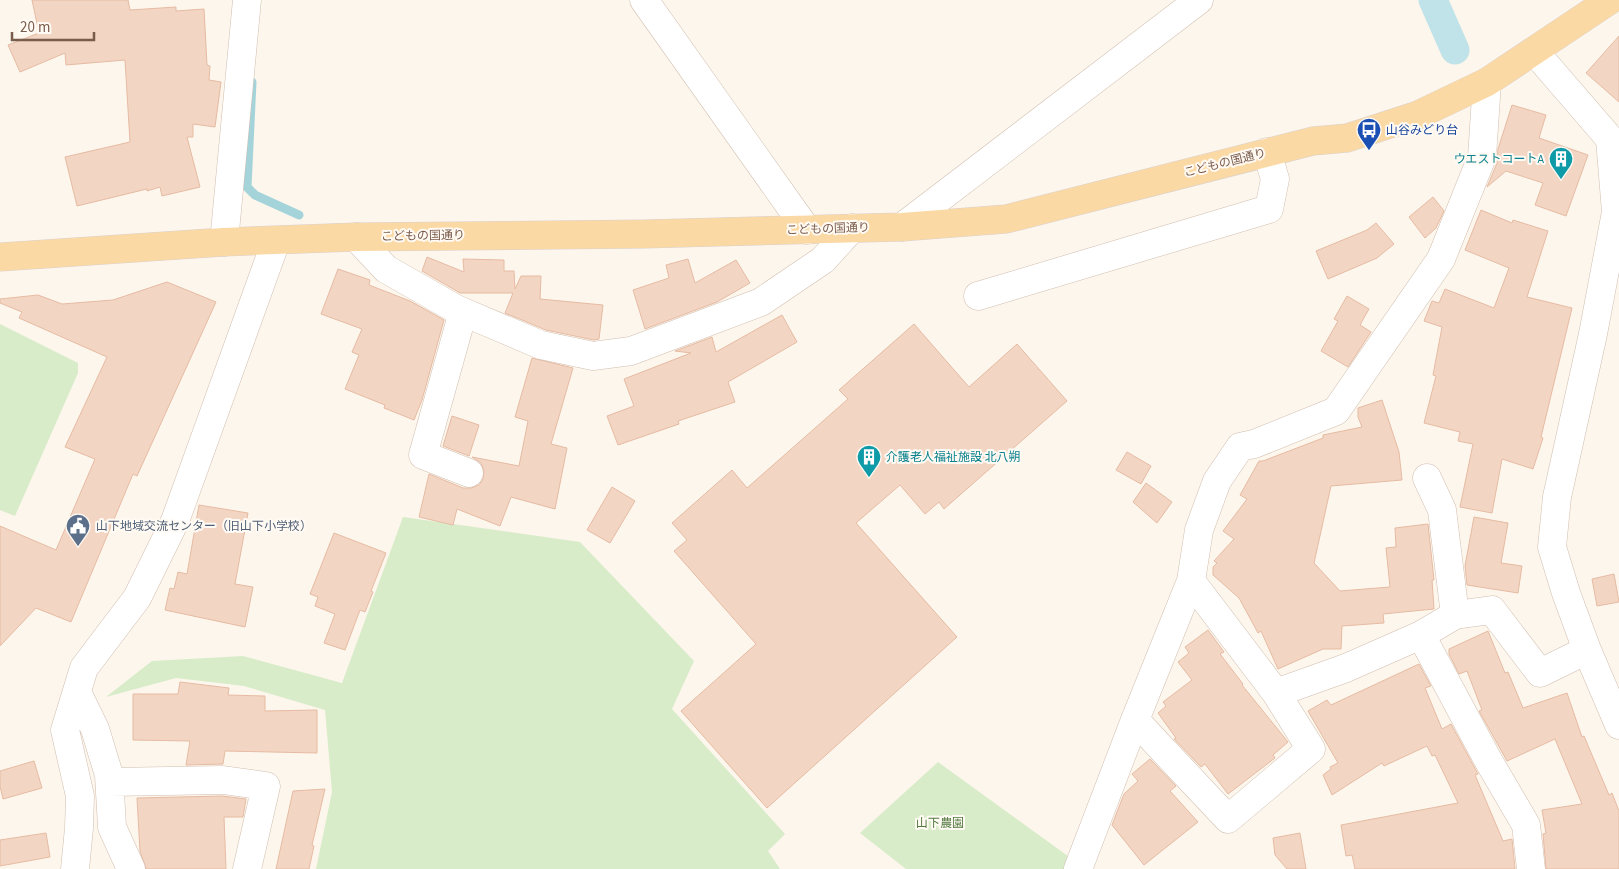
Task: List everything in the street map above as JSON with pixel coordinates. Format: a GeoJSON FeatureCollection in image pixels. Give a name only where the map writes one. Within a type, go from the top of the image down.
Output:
{"type":"FeatureCollection","features":[{"type":"Feature","properties":{"kind":"main road","name":"こどもの国通り"},"geometry":{"type":"LineString","coordinates":[[0,257],[224,242],[356,237],[807,230],[902,227],[1006,219],[1313,141],[1347,138],[1418,115],[1486,82],[1610,0]]}},
{"type":"Feature","properties":{"kind":"street"},"geometry":{"type":"LineString","coordinates":[[224,242],[247,0]]}},
{"type":"Feature","properties":{"kind":"street"},"geometry":{"type":"LineString","coordinates":[[644,0],[807,230]]}},
{"type":"Feature","properties":{"kind":"street"},"geometry":{"type":"LineString","coordinates":[[902,227],[1199,0]]}},
{"type":"Feature","properties":{"kind":"street"},"geometry":{"type":"LineString","coordinates":[[1534,51],[1614,142],[1616,212],[1593,334],[1557,497],[1552,547],[1566,593],[1587,650],[1618,720]]}},
{"type":"Feature","properties":{"kind":"street"},"geometry":{"type":"LineString","coordinates":[[1078,869],[1191,581],[1199,530],[1217,481],[1240,447],[1254,444],[1336,412],[1441,259],[1482,157],[1486,82]]}},
{"type":"Feature","properties":{"kind":"street"},"geometry":{"type":"LineString","coordinates":[[978,296],[1269,209],[1275,179],[1267,152]]}},
{"type":"Feature","properties":{"kind":"street"},"geometry":{"type":"LineString","coordinates":[[356,237],[386,269],[463,312],[542,345],[592,356],[631,351],[761,302],[823,260],[852,228]]}},
{"type":"Feature","properties":{"kind":"street"},"geometry":{"type":"LineString","coordinates":[[75,869],[80,796],[65,730],[84,668],[137,598],[176,521],[276,241]]}},
{"type":"Feature","properties":{"kind":"street"},"geometry":{"type":"LineString","coordinates":[[463,312],[423,455],[469,473]]}},
{"type":"Feature","properties":{"kind":"street"},"geometry":{"type":"LineString","coordinates":[[1427,478],[1442,510],[1455,615]]}},
{"type":"Feature","properties":{"kind":"street"},"geometry":{"type":"LineString","coordinates":[[1135,720],[1228,819],[1311,749],[1276,693],[1191,581]]}},
{"type":"Feature","properties":{"kind":"street"},"geometry":{"type":"LineString","coordinates":[[1276,693],[1346,668],[1421,636],[1455,615],[1492,610],[1540,673],[1587,650]]}},
{"type":"Feature","properties":{"kind":"street"},"geometry":{"type":"LineString","coordinates":[[1421,636],[1488,760],[1526,825],[1531,869]]}},
{"type":"Feature","properties":{"kind":"street"},"geometry":{"type":"LineString","coordinates":[[77,692],[96,729],[109,775],[112,827],[132,869]]}},
{"type":"Feature","properties":{"kind":"street"},"geometry":{"type":"LineString","coordinates":[[110,782],[223,780],[266,786],[247,869]]}},
{"type":"Feature","properties":{"kind":"green space"},"geometry":{"type":"Polygon","coordinates":[[[0,324],[78,363],[78,373],[15,516],[0,510],[0,324]]]}},
{"type":"Feature","properties":{"kind":"green space"},"geometry":{"type":"Polygon","coordinates":[[[403,517],[580,542],[694,661],[672,709],[785,834],[768,851],[780,869],[316,869],[332,792],[325,710],[244,686],[176,678],[106,697],[152,661],[243,656],[342,683],[403,517]]]}},
{"type":"Feature","properties":{"kind":"green space","name":"山下農園"},"geometry":{"type":"Polygon","coordinates":[[[938,762],[1072,859],[1069,869],[906,869],[860,833],[938,762]]]}},
{"type":"Feature","properties":{"kind":"building"},"geometry":{"type":"Polygon","coordinates":[[[32,0],[128,0],[130,10],[176,7],[176,11],[204,9],[207,65],[210,66],[209,80],[221,82],[215,127],[193,124],[193,137],[187,137],[200,187],[162,196],[160,187],[147,191],[147,189],[77,206],[65,157],[130,142],[125,60],[66,65],[65,53],[20,72],[8,45],[39,33],[32,0]]]}},
{"type":"Feature","properties":{"kind":"building"},"geometry":{"type":"Polygon","coordinates":[[[1619,36],[1619,102],[1586,73],[1619,36]]]}},
{"type":"Feature","properties":{"kind":"building"},"geometry":{"type":"Polygon","coordinates":[[[1512,105],[1546,115],[1539,138],[1588,155],[1566,216],[1535,205],[1543,183],[1506,171],[1487,187],[1497,163],[1498,149],[1512,105]]]}},
{"type":"Feature","properties":{"kind":"building"},"geometry":{"type":"Polygon","coordinates":[[[1433,197],[1444,211],[1436,228],[1425,238],[1409,217],[1433,197]]]}},
{"type":"Feature","properties":{"kind":"building"},"geometry":{"type":"Polygon","coordinates":[[[1481,210],[1512,223],[1513,220],[1548,231],[1527,297],[1572,308],[1541,437],[1543,438],[1533,469],[1502,459],[1492,513],[1460,507],[1473,444],[1458,441],[1460,432],[1424,423],[1436,376],[1433,375],[1442,327],[1424,321],[1432,301],[1439,303],[1445,289],[1494,308],[1509,268],[1465,250],[1481,210]]]}},
{"type":"Feature","properties":{"kind":"building"},"geometry":{"type":"Polygon","coordinates":[[[1376,223],[1394,244],[1377,258],[1328,279],[1316,251],[1367,230],[1376,223]]]}},
{"type":"Feature","properties":{"kind":"building"},"geometry":{"type":"Polygon","coordinates":[[[427,257],[464,272],[463,259],[504,260],[504,271],[514,271],[515,289],[521,276],[541,276],[540,299],[603,305],[599,339],[594,340],[546,330],[505,313],[513,293],[460,293],[422,271],[427,257]]]}},
{"type":"Feature","properties":{"kind":"building"},"geometry":{"type":"Polygon","coordinates":[[[688,259],[695,283],[736,260],[750,283],[717,302],[645,329],[633,290],[669,278],[666,265],[688,259]]]}},
{"type":"Feature","properties":{"kind":"building"},"geometry":{"type":"Polygon","coordinates":[[[338,269],[370,280],[369,285],[410,301],[444,320],[422,400],[414,420],[384,408],[385,405],[345,389],[359,355],[352,352],[362,329],[321,314],[338,269]]]}},
{"type":"Feature","properties":{"kind":"building"},"geometry":{"type":"Polygon","coordinates":[[[167,282],[216,302],[137,476],[133,474],[71,622],[36,608],[0,646],[0,526],[56,550],[95,459],[65,447],[107,357],[19,318],[22,312],[0,303],[0,299],[38,295],[62,304],[113,300],[167,282]]]}},
{"type":"Feature","properties":{"kind":"building"},"geometry":{"type":"Polygon","coordinates":[[[1347,296],[1369,309],[1360,325],[1371,332],[1348,367],[1321,351],[1338,321],[1334,319],[1347,296]]]}},
{"type":"Feature","properties":{"kind":"building"},"geometry":{"type":"Polygon","coordinates":[[[782,315],[797,342],[728,382],[735,402],[678,421],[679,424],[618,445],[607,416],[634,406],[624,379],[691,353],[675,351],[712,337],[716,352],[782,315]]]}},
{"type":"Feature","properties":{"kind":"building"},"geometry":{"type":"Polygon","coordinates":[[[914,324],[969,387],[1017,344],[1067,401],[944,509],[939,502],[925,514],[900,485],[856,523],[957,637],[767,808],[681,711],[756,644],[674,551],[687,540],[672,523],[732,470],[747,488],[848,399],[839,390],[914,324]]]}},
{"type":"Feature","properties":{"kind":"building"},"geometry":{"type":"Polygon","coordinates":[[[532,358],[573,368],[551,444],[567,448],[555,509],[511,497],[500,526],[457,509],[453,525],[419,517],[429,474],[463,488],[471,488],[479,485],[483,479],[484,471],[481,463],[472,457],[519,466],[528,421],[515,417],[532,358]]]}},
{"type":"Feature","properties":{"kind":"building"},"geometry":{"type":"Polygon","coordinates":[[[1382,400],[1399,452],[1402,480],[1331,486],[1314,563],[1340,591],[1390,587],[1386,548],[1396,547],[1395,528],[1428,524],[1434,580],[1432,580],[1434,609],[1383,614],[1384,623],[1342,626],[1341,649],[1323,649],[1278,669],[1261,631],[1258,633],[1239,598],[1213,575],[1213,567],[1217,563],[1214,561],[1234,539],[1223,531],[1247,499],[1240,495],[1259,461],[1323,438],[1323,435],[1362,427],[1358,417],[1358,408],[1382,400]]]}},
{"type":"Feature","properties":{"kind":"building"},"geometry":{"type":"Polygon","coordinates":[[[452,416],[479,425],[469,456],[443,446],[452,416]]]}},
{"type":"Feature","properties":{"kind":"building"},"geometry":{"type":"Polygon","coordinates":[[[1127,452],[1151,466],[1141,484],[1116,470],[1127,452]]]}},
{"type":"Feature","properties":{"kind":"building"},"geometry":{"type":"Polygon","coordinates":[[[1146,483],[1172,502],[1157,523],[1133,502],[1146,483]]]}},
{"type":"Feature","properties":{"kind":"building"},"geometry":{"type":"Polygon","coordinates":[[[612,487],[635,501],[610,543],[587,530],[612,487]]]}},
{"type":"Feature","properties":{"kind":"building"},"geometry":{"type":"Polygon","coordinates":[[[199,505],[248,513],[235,584],[253,587],[245,627],[165,610],[170,588],[174,589],[178,572],[187,574],[199,505]]]}},
{"type":"Feature","properties":{"kind":"building"},"geometry":{"type":"Polygon","coordinates":[[[1474,517],[1508,523],[1501,563],[1522,566],[1518,593],[1467,585],[1465,566],[1474,517]]]}},
{"type":"Feature","properties":{"kind":"building"},"geometry":{"type":"Polygon","coordinates":[[[334,533],[386,553],[365,612],[360,610],[345,650],[324,643],[335,614],[315,606],[318,597],[310,594],[334,533]]]}},
{"type":"Feature","properties":{"kind":"building"},"geometry":{"type":"Polygon","coordinates":[[[1614,574],[1619,602],[1597,606],[1592,579],[1614,574]]]}},
{"type":"Feature","properties":{"kind":"building"},"geometry":{"type":"Polygon","coordinates":[[[1208,630],[1224,652],[1220,654],[1242,685],[1288,742],[1273,755],[1275,758],[1228,794],[1205,764],[1201,767],[1174,739],[1176,738],[1158,713],[1166,706],[1163,702],[1192,680],[1178,662],[1189,653],[1185,647],[1208,630]]]}},
{"type":"Feature","properties":{"kind":"building"},"geometry":{"type":"Polygon","coordinates":[[[1488,631],[1505,673],[1508,672],[1523,708],[1567,693],[1582,737],[1584,736],[1609,795],[1612,793],[1619,811],[1619,869],[1546,869],[1543,834],[1546,833],[1542,810],[1582,804],[1555,739],[1507,761],[1479,711],[1482,710],[1467,671],[1459,674],[1449,654],[1449,649],[1488,631]]]}},
{"type":"Feature","properties":{"kind":"building"},"geometry":{"type":"Polygon","coordinates":[[[1419,664],[1431,686],[1425,688],[1442,729],[1451,724],[1478,774],[1475,775],[1503,841],[1512,839],[1515,869],[1355,869],[1352,855],[1346,856],[1341,825],[1458,803],[1435,755],[1432,756],[1427,746],[1384,766],[1382,763],[1332,795],[1323,775],[1331,769],[1330,767],[1338,763],[1308,711],[1327,700],[1331,705],[1419,664]]]}},
{"type":"Feature","properties":{"kind":"building"},"geometry":{"type":"Polygon","coordinates":[[[180,682],[229,688],[228,695],[265,696],[265,711],[317,710],[317,753],[225,751],[223,764],[186,765],[190,741],[133,740],[133,694],[178,694],[180,682]]]}},
{"type":"Feature","properties":{"kind":"building"},"geometry":{"type":"Polygon","coordinates":[[[1150,759],[1176,786],[1170,791],[1198,822],[1144,865],[1112,825],[1124,794],[1138,781],[1132,774],[1150,759]]]}},
{"type":"Feature","properties":{"kind":"building"},"geometry":{"type":"Polygon","coordinates":[[[34,761],[42,788],[3,799],[0,786],[0,771],[34,761]]]}},
{"type":"Feature","properties":{"kind":"building"},"geometry":{"type":"Polygon","coordinates":[[[325,789],[312,845],[314,846],[309,869],[276,869],[293,791],[325,789]]]}},
{"type":"Feature","properties":{"kind":"building"},"geometry":{"type":"Polygon","coordinates":[[[222,796],[246,799],[243,817],[224,817],[226,869],[146,869],[140,851],[137,798],[222,796]]]}},
{"type":"Feature","properties":{"kind":"building"},"geometry":{"type":"Polygon","coordinates":[[[46,833],[50,857],[0,866],[0,840],[46,833]]]}},
{"type":"Feature","properties":{"kind":"building"},"geometry":{"type":"Polygon","coordinates":[[[1300,833],[1306,869],[1287,869],[1275,855],[1273,838],[1300,833]]]}},
{"type":"Feature","properties":{"kind":"waterway"},"geometry":{"type":"LineString","coordinates":[[1433,0],[1455,50]]}},
{"type":"Feature","properties":{"kind":"waterway"},"geometry":{"type":"LineString","coordinates":[[252,82],[247,187],[255,195],[299,215]]}},
{"type":"Feature","properties":{"kind":"place","name":"山谷みどり台"},"geometry":{"type":"Point","coordinates":[1369,151]}},
{"type":"Feature","properties":{"kind":"place","name":"ウエストコートA"},"geometry":{"type":"Point","coordinates":[1561,180]}},
{"type":"Feature","properties":{"kind":"place","name":"介護老人福祉施設 北八朔"},"geometry":{"type":"Point","coordinates":[869,478]}},
{"type":"Feature","properties":{"kind":"place","name":"山下地域交流センター（旧山下小学校）"},"geometry":{"type":"Point","coordinates":[78,547]}}]}
